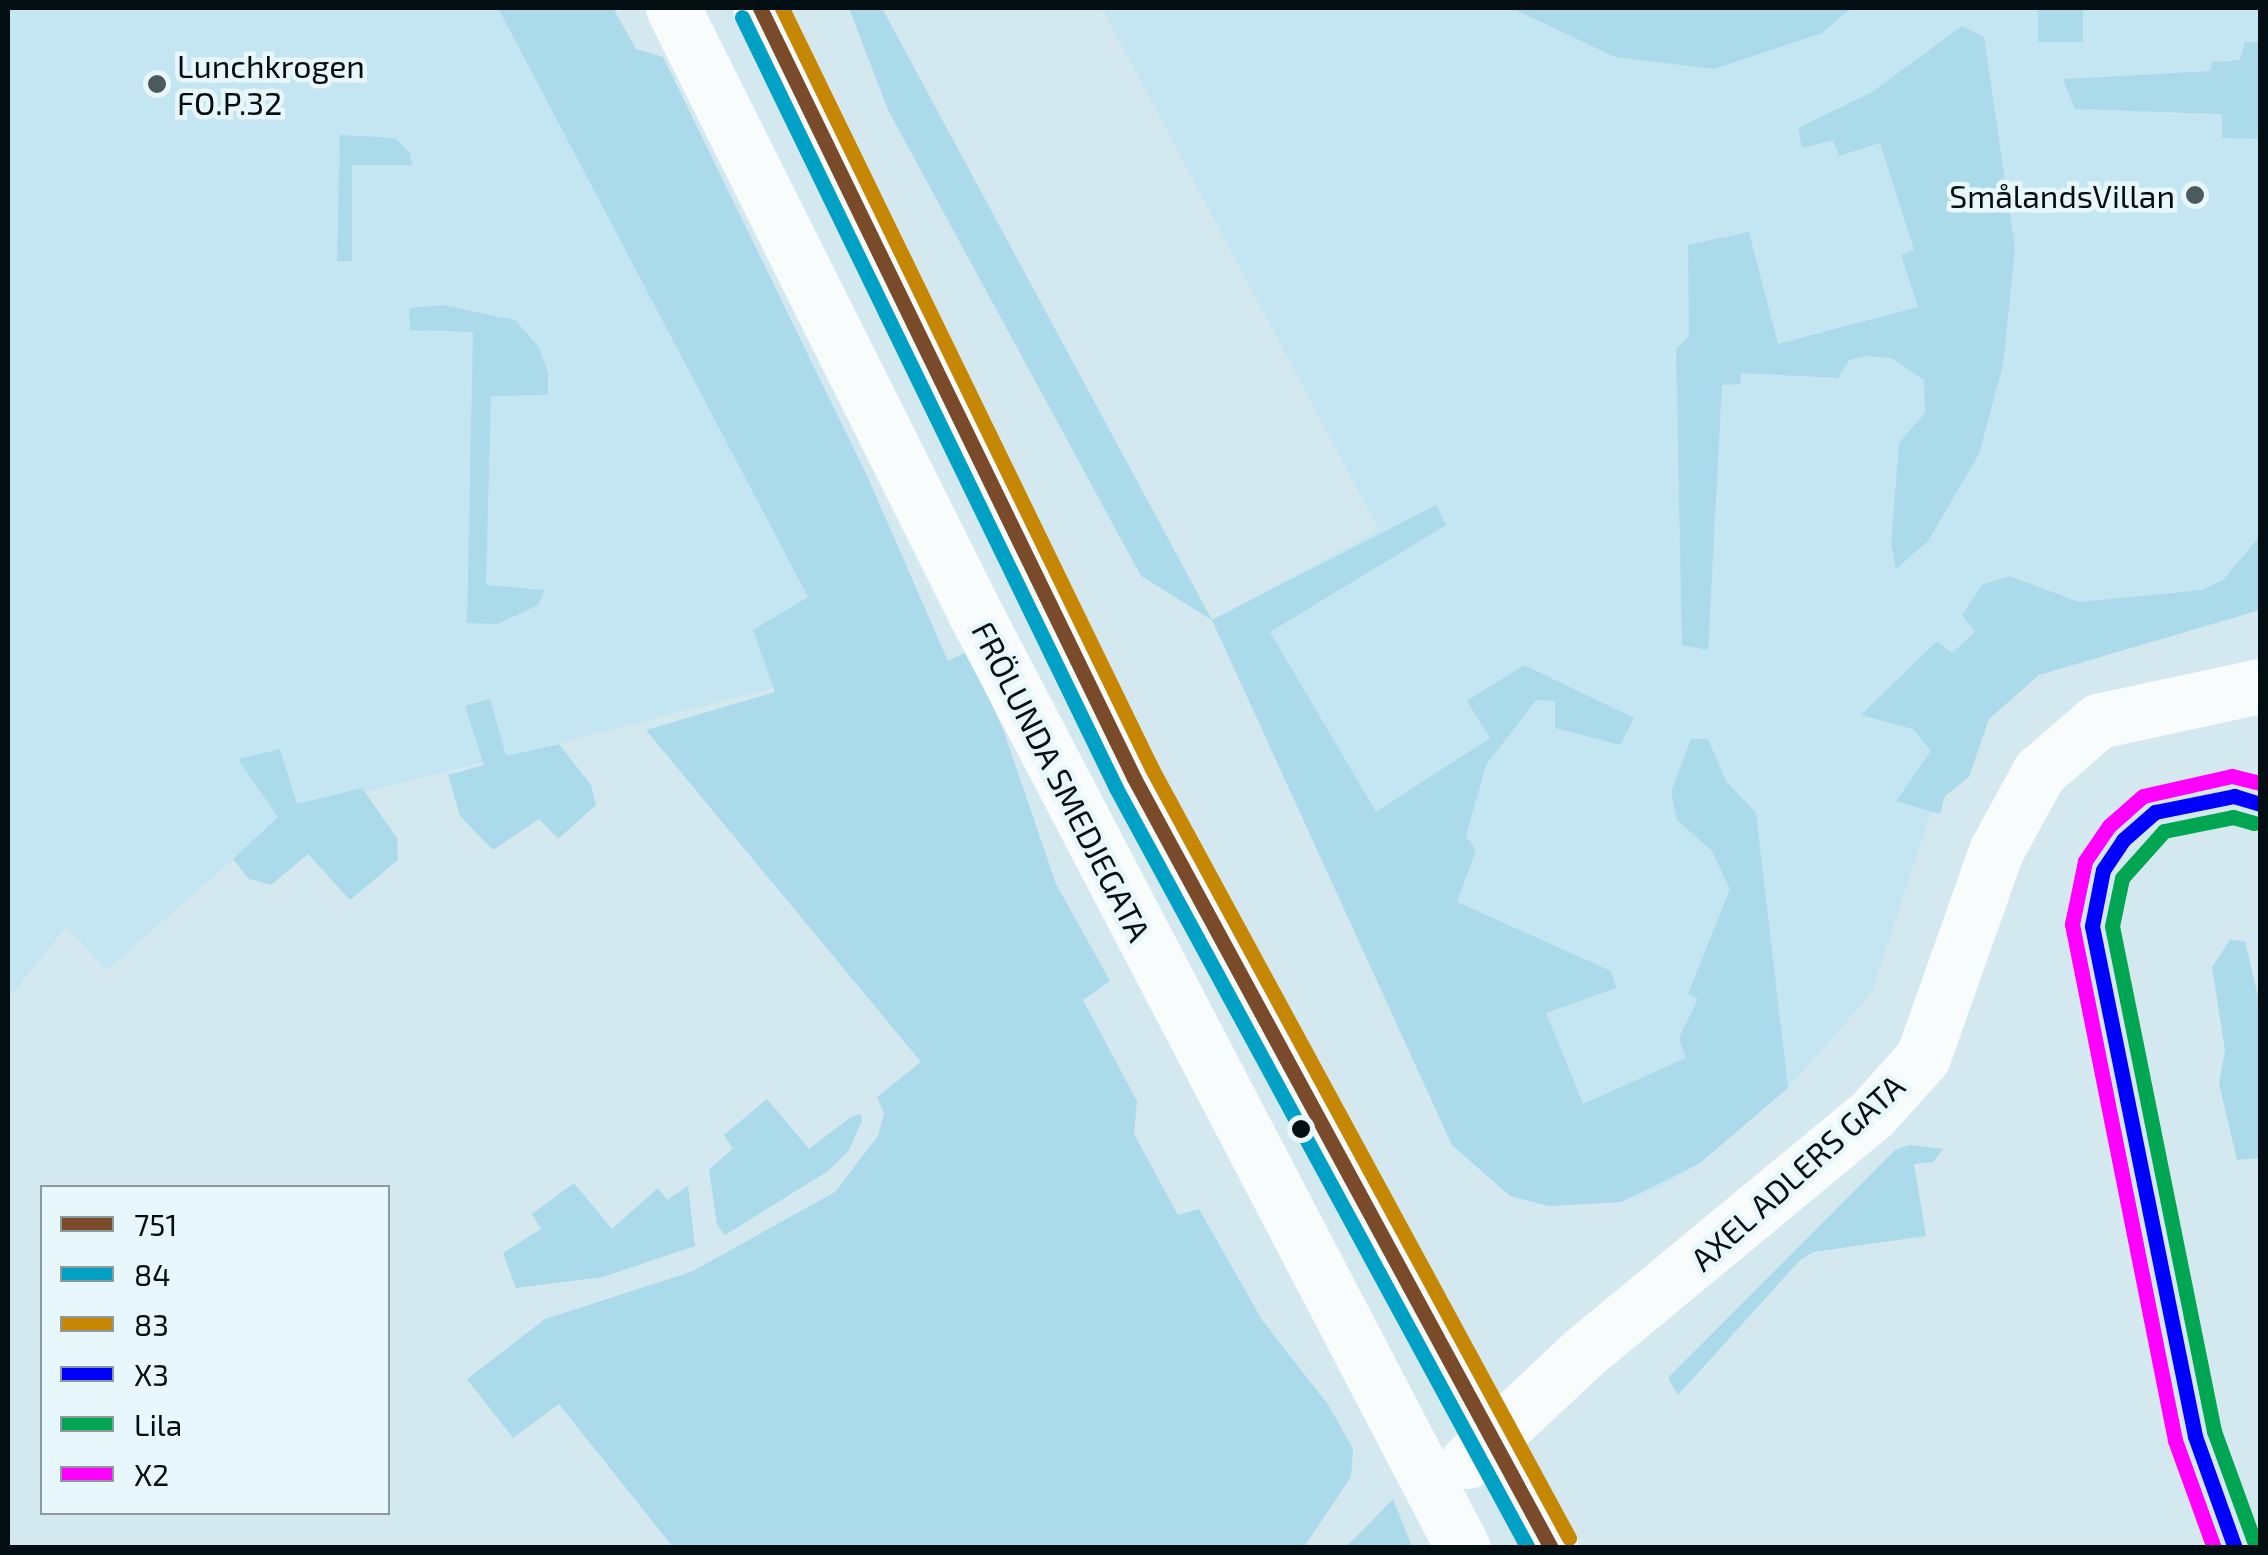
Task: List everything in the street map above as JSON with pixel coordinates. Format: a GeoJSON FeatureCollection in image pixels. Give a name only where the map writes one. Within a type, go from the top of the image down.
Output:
{"type":"FeatureCollection","features":[{"type":"Feature","properties":{"kind":"street","name":"FRÖLUNDA SMEDJEGATA"},"geometry":{"type":"LineString","coordinates":[[674,8],[975,613],[1463,1548]]}},
{"type":"Feature","properties":{"kind":"street","name":"FRÖLUNDA SMEDJEGATA"},"geometry":{"type":"LineString","coordinates":[[760,8],[1134,778],[1551,1548]]}},
{"type":"Feature","properties":{"kind":"street","name":"AXEL ADLERS GATA"},"geometry":{"type":"LineString","coordinates":[[1435,1491],[1582,1353],[1873,1113],[1923,1057],[1996,851],[2039,772],[2098,721],[2260,686]]}},
{"type":"Feature","properties":{"kind":"shaded area"},"geometry":{"type":"Polygon","coordinates":[[[8,8],[543,8],[903,655],[287,812],[107,970],[66,927],[8,999],[8,8]]]}},
{"type":"Feature","properties":{"kind":"shaded area"},"geometry":{"type":"Polygon","coordinates":[[[498,8],[613,8],[636,49],[663,57],[868,478],[948,661],[968,651],[1004,732],[1056,884],[1110,981],[1083,1000],[1137,1101],[1134,1134],[1178,1215],[1199,1209],[1262,1320],[1329,1406],[1353,1449],[1351,1477],[1304,1547],[673,1547],[559,1404],[513,1438],[467,1379],[545,1319],[691,1272],[835,1192],[878,1136],[884,1113],[877,1097],[921,1062],[646,730],[775,692],[753,630],[808,597],[498,8]]]}},
{"type":"Feature","properties":{"kind":"shaded area"},"geometry":{"type":"Polygon","coordinates":[[[849,8],[882,8],[1212,620],[1141,576],[888,110],[849,8]]]}},
{"type":"Feature","properties":{"kind":"shaded area"},"geometry":{"type":"Polygon","coordinates":[[[1102,8],[2260,8],[2260,596],[1982,660],[1871,994],[1788,1088],[1700,1163],[1658,1188],[1621,1202],[1549,1206],[1510,1196],[1452,1145],[1212,620],[1379,530],[1102,8]]]}},
{"type":"Feature","properties":{"kind":"shaded area"},"geometry":{"type":"Polygon","coordinates":[[[1512,8],[1851,8],[1822,33],[1714,69],[1615,57],[1512,8]]]}},
{"type":"Feature","properties":{"kind":"shaded area"},"geometry":{"type":"Polygon","coordinates":[[[2038,8],[2083,8],[2083,42],[2038,42],[2038,8]]]}},
{"type":"Feature","properties":{"kind":"shaded area"},"geometry":{"type":"Polygon","coordinates":[[[1962,26],[1984,37],[2015,248],[2003,365],[1979,454],[1928,541],[1896,569],[1891,544],[1899,443],[1925,413],[1924,380],[1891,358],[1866,356],[1849,360],[1838,378],[1741,373],[1740,384],[1722,385],[1708,650],[1682,645],[1676,349],[1689,336],[1688,245],[1749,232],[1778,344],[1918,307],[1901,255],[1914,250],[1880,143],[1839,156],[1833,140],[1802,148],[1798,128],[1872,92],[1962,26]]]}},
{"type":"Feature","properties":{"kind":"shaded area"},"geometry":{"type":"Polygon","coordinates":[[[2245,42],[2260,42],[2260,139],[2222,138],[2222,114],[2075,109],[2063,79],[2211,71],[2212,62],[2240,60],[2245,42]]]}},
{"type":"Feature","properties":{"kind":"shaded area"},"geometry":{"type":"Polygon","coordinates":[[[340,135],[395,138],[410,153],[412,165],[352,165],[352,261],[337,261],[340,135]]]}},
{"type":"Feature","properties":{"kind":"shaded area"},"geometry":{"type":"Polygon","coordinates":[[[443,305],[515,320],[539,347],[548,373],[548,395],[491,396],[486,585],[545,590],[538,605],[497,624],[467,623],[473,332],[410,330],[409,308],[443,305]]]}},
{"type":"Feature","properties":{"kind":"shaded area"},"geometry":{"type":"Polygon","coordinates":[[[1436,505],[1446,525],[1270,632],[1376,812],[1490,738],[1467,701],[1524,665],[1634,718],[1620,745],[1555,728],[1555,701],[1536,700],[1486,765],[1466,836],[1476,850],[1457,902],[1611,971],[1616,988],[1546,1013],[1583,1104],[1686,1058],[1679,1038],[1698,999],[1688,994],[1730,889],[1712,851],[1677,820],[1671,792],[1691,739],[1708,739],[1726,781],[1756,813],[1788,1088],[1700,1163],[1621,1202],[1549,1206],[1510,1196],[1452,1145],[1212,620],[1436,505]]]}},
{"type":"Feature","properties":{"kind":"shaded area"},"geometry":{"type":"Polygon","coordinates":[[[2260,536],[2260,610],[2039,675],[1989,719],[1969,777],[1945,796],[1940,814],[1896,801],[1931,751],[1913,729],[1861,715],[1937,641],[1952,653],[1975,632],[1962,615],[1982,585],[2009,576],[2079,602],[2202,590],[2223,580],[2260,536]]]}},
{"type":"Feature","properties":{"kind":"shaded area"},"geometry":{"type":"Polygon","coordinates":[[[490,699],[506,756],[559,744],[591,785],[596,805],[558,839],[539,819],[493,850],[460,816],[448,775],[484,765],[465,706],[490,699]]]}},
{"type":"Feature","properties":{"kind":"shaded area"},"geometry":{"type":"Polygon","coordinates":[[[280,749],[297,804],[362,788],[397,838],[398,860],[350,900],[308,854],[271,885],[249,879],[233,859],[278,817],[238,759],[280,749]]]}},
{"type":"Feature","properties":{"kind":"shaded area"},"geometry":{"type":"Polygon","coordinates":[[[2230,940],[2245,941],[2260,1005],[2260,1158],[2237,1160],[2219,1083],[2225,1050],[2212,967],[2230,940]]]}},
{"type":"Feature","properties":{"kind":"shaded area"},"geometry":{"type":"Polygon","coordinates":[[[767,1099],[809,1149],[851,1117],[861,1114],[862,1121],[849,1150],[828,1171],[725,1235],[717,1225],[709,1169],[733,1149],[724,1135],[767,1099]]]}},
{"type":"Feature","properties":{"kind":"shaded area"},"geometry":{"type":"Polygon","coordinates":[[[1910,1145],[1943,1149],[1933,1162],[1914,1164],[1926,1236],[1813,1252],[1800,1260],[1678,1395],[1668,1378],[1895,1150],[1910,1145]]]}},
{"type":"Feature","properties":{"kind":"shaded area"},"geometry":{"type":"Polygon","coordinates":[[[574,1183],[612,1229],[658,1188],[667,1200],[688,1186],[695,1246],[603,1277],[516,1288],[503,1253],[541,1229],[532,1214],[574,1183]]]}},
{"type":"Feature","properties":{"kind":"shaded area"},"geometry":{"type":"Polygon","coordinates":[[[1393,1499],[1412,1547],[1345,1547],[1358,1535],[1393,1499]]]}},
{"type":"Feature","properties":{"kind":"transit line","name":"751"},"geometry":{"type":"LineString","coordinates":[[760,8],[1134,778],[1551,1548]]}},
{"type":"Feature","properties":{"kind":"transit line","name":"83"},"geometry":{"type":"LineString","coordinates":[[782,8],[1152,769],[1569,1538]]}},
{"type":"Feature","properties":{"kind":"transit line","name":"84"},"geometry":{"type":"LineString","coordinates":[[742,17],[1116,788],[1528,1548]]}},
{"type":"Feature","properties":{"kind":"transit line","name":"X2"},"geometry":{"type":"LineString","coordinates":[[2214,1548],[2175,1440],[2072,924],[2085,861],[2109,826],[2143,796],[2232,776],[2260,783]]}},
{"type":"Feature","properties":{"kind":"transit line","name":"X3"},"geometry":{"type":"LineString","coordinates":[[2235,1548],[2195,1436],[2092,926],[2103,870],[2123,840],[2155,812],[2234,796],[2260,804]]}},
{"type":"Feature","properties":{"kind":"transit line","name":"Lila"},"geometry":{"type":"LineString","coordinates":[[2254,823],[2233,817],[2164,831],[2122,878],[2112,926],[2214,1431],[2254,1541]]}},
{"type":"Feature","properties":{"kind":"place","name":"Lunchkrogen FO.P.32"},"geometry":{"type":"Point","coordinates":[157,84]}},
{"type":"Feature","properties":{"kind":"place","name":"SmålandsVillan"},"geometry":{"type":"Point","coordinates":[2195,195]}}]}
